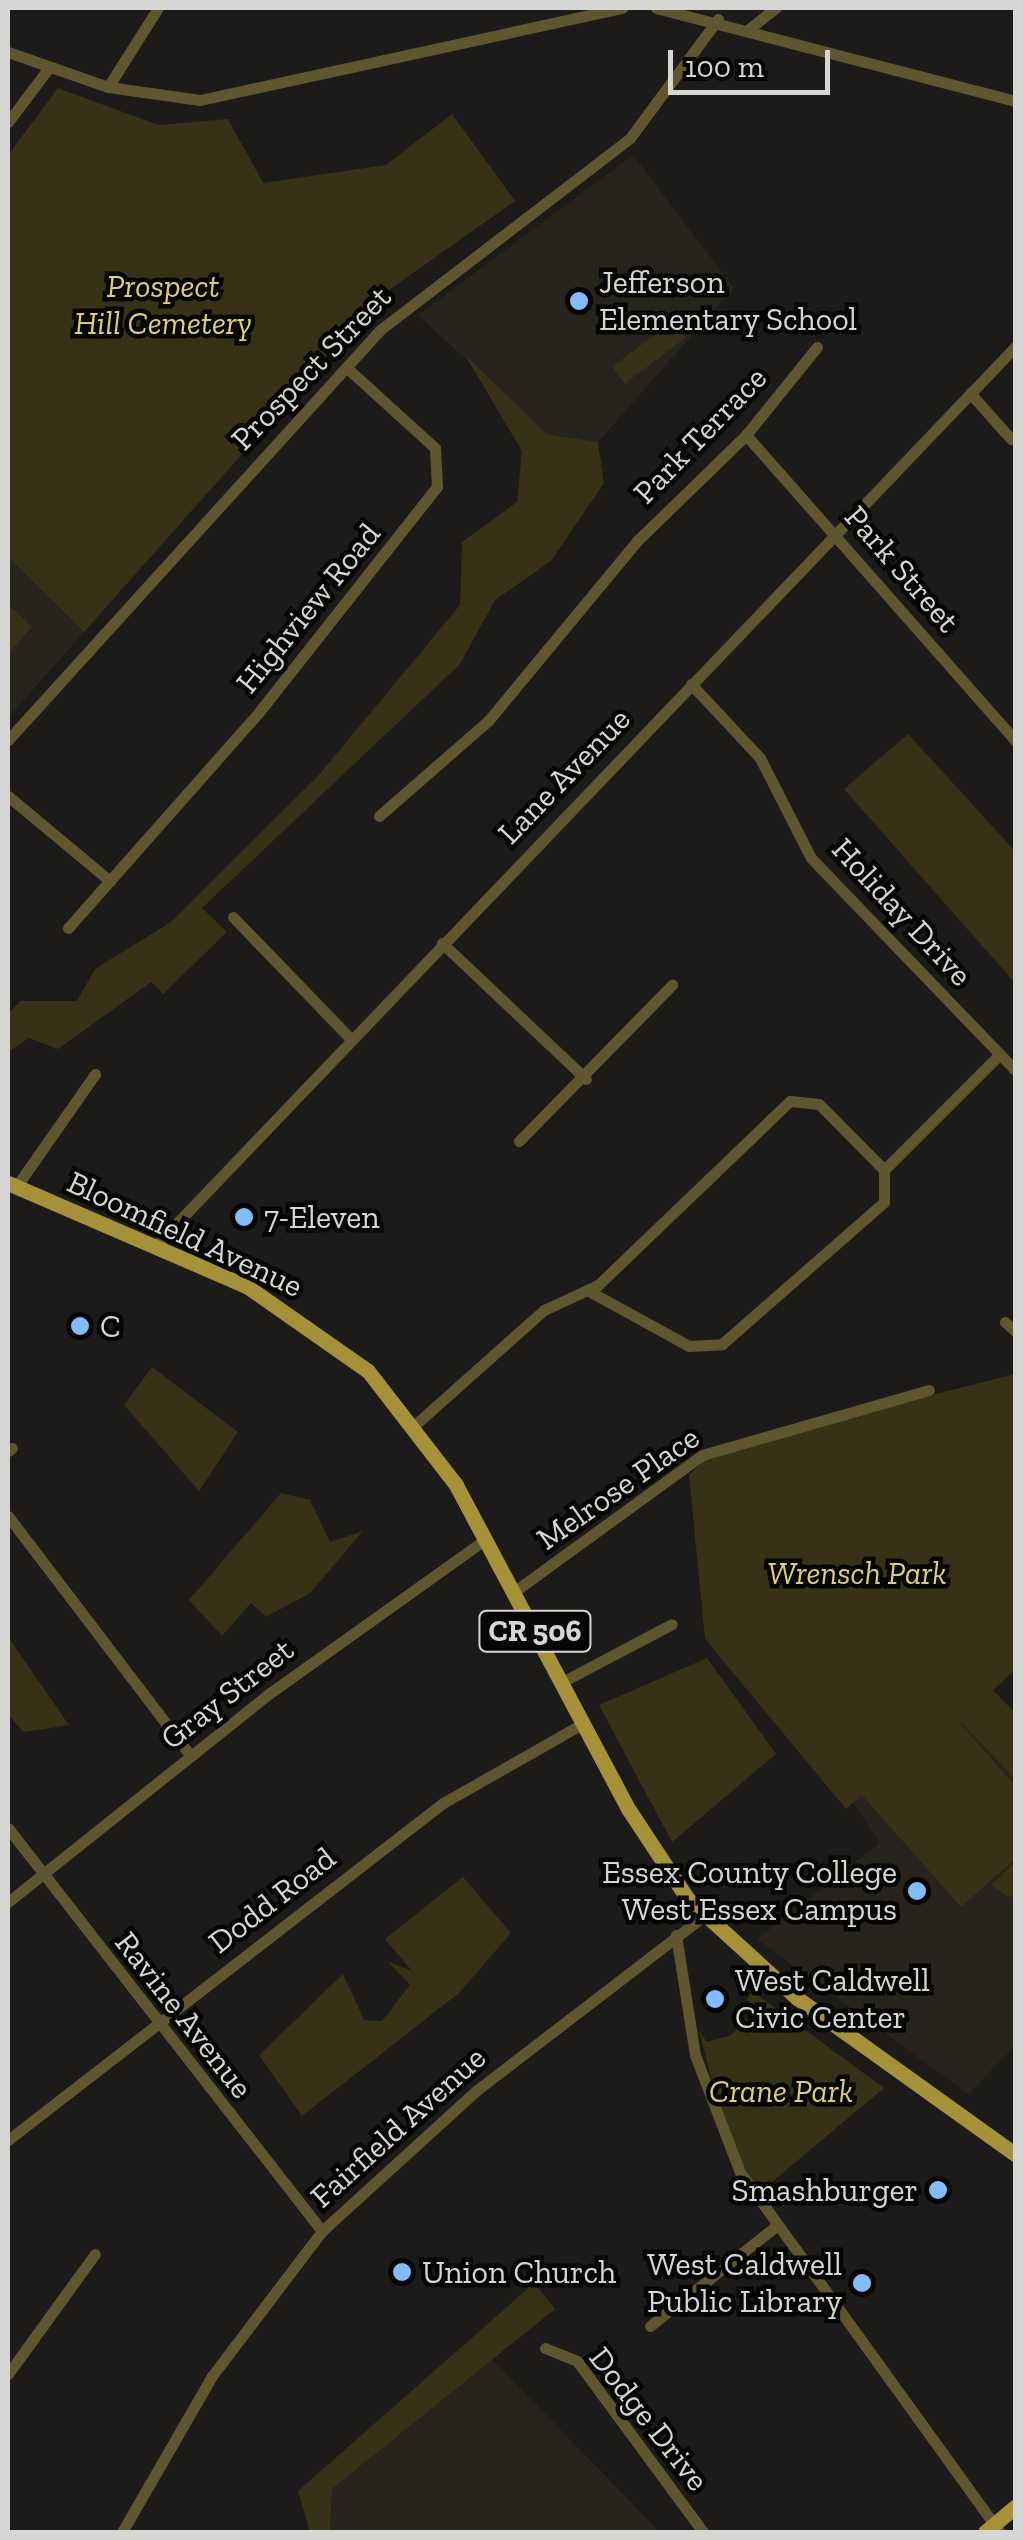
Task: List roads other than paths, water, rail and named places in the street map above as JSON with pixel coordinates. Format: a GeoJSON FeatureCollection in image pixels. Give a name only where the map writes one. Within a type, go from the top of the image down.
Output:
{"type":"FeatureCollection","features":[{"type":"Feature","properties":{"kind":"main road","name":"Bloomfield Avenue"},"geometry":{"type":"LineString","coordinates":[[12,1185],[155,1246],[320,1330],[416,1424],[486,1538],[650,1846],[704,1916],[796,1998],[1016,2155]]}},
{"type":"Feature","properties":{"kind":"main road"},"geometry":{"type":"LineString","coordinates":[[993,2530],[1016,2506]]}},
{"type":"Feature","properties":{"kind":"street"},"geometry":{"type":"LineString","coordinates":[[108,87],[158,8]]}},
{"type":"Feature","properties":{"kind":"street"},"geometry":{"type":"LineString","coordinates":[[8,52],[108,87],[181,100],[221,97],[608,8],[622,8]]}},
{"type":"Feature","properties":{"kind":"street"},"geometry":{"type":"LineString","coordinates":[[656,8],[718,19],[1016,102]]}},
{"type":"Feature","properties":{"kind":"street"},"geometry":{"type":"LineString","coordinates":[[750,28],[776,8]]}},
{"type":"Feature","properties":{"kind":"street","name":"Prospect Street"},"geometry":{"type":"LineString","coordinates":[[8,740],[402,308],[630,138],[718,19]]}},
{"type":"Feature","properties":{"kind":"street"},"geometry":{"type":"LineString","coordinates":[[8,122],[48,69]]}},
{"type":"Feature","properties":{"kind":"street","name":"Lane Avenue"},"geometry":{"type":"LineString","coordinates":[[155,1246],[1016,346]]}},
{"type":"Feature","properties":{"kind":"street","name":"Park Terrace"},"geometry":{"type":"LineString","coordinates":[[379,816],[488,722],[622,560],[746,435],[816,348]]}},
{"type":"Feature","properties":{"kind":"street","name":"Highview Road"},"geometry":{"type":"LineString","coordinates":[[68,928],[259,712],[437,486],[435,448],[346,366]]}},
{"type":"Feature","properties":{"kind":"street"},"geometry":{"type":"LineString","coordinates":[[970,393],[1011,439]]}},
{"type":"Feature","properties":{"kind":"street","name":"Park Street"},"geometry":{"type":"LineString","coordinates":[[746,435],[1016,741]]}},
{"type":"Feature","properties":{"kind":"street","name":"Holiday Drive"},"geometry":{"type":"LineString","coordinates":[[691,684],[760,758],[811,858],[1016,1071]]}},
{"type":"Feature","properties":{"kind":"street"},"geometry":{"type":"LineString","coordinates":[[8,796],[110,880]]}},
{"type":"Feature","properties":{"kind":"street"},"geometry":{"type":"LineString","coordinates":[[233,917],[350,1038]]}},
{"type":"Feature","properties":{"kind":"street"},"geometry":{"type":"LineString","coordinates":[[442,942],[586,1079]]}},
{"type":"Feature","properties":{"kind":"street"},"geometry":{"type":"LineString","coordinates":[[519,1141],[586,1079],[672,985]]}},
{"type":"Feature","properties":{"kind":"street"},"geometry":{"type":"LineString","coordinates":[[884,1170],[999,1055]]}},
{"type":"Feature","properties":{"kind":"street"},"geometry":{"type":"LineString","coordinates":[[12,1185],[95,1074]]}},
{"type":"Feature","properties":{"kind":"street"},"geometry":{"type":"LineString","coordinates":[[416,1424],[544,1310],[587,1290],[790,1101],[819,1104],[884,1170],[884,1202],[722,1344],[689,1346],[587,1290]]}},
{"type":"Feature","properties":{"kind":"street"},"geometry":{"type":"LineString","coordinates":[[1005,1322],[1016,1332]]}},
{"type":"Feature","properties":{"kind":"street","name":"Melrose Place"},"geometry":{"type":"LineString","coordinates":[[515,1591],[702,1456],[929,1390]]}},
{"type":"Feature","properties":{"kind":"street"},"geometry":{"type":"LineString","coordinates":[[8,1516],[191,1756]]}},
{"type":"Feature","properties":{"kind":"street","name":"Gray Street"},"geometry":{"type":"LineString","coordinates":[[8,1902],[191,1756],[486,1538]]}},
{"type":"Feature","properties":{"kind":"street"},"geometry":{"type":"LineString","coordinates":[[562,1682],[672,1624]]}},
{"type":"Feature","properties":{"kind":"street","name":"Dodd Road"},"geometry":{"type":"LineString","coordinates":[[8,2140],[443,1803],[584,1724]]}},
{"type":"Feature","properties":{"kind":"street","name":"Ravine Avenue"},"geometry":{"type":"LineString","coordinates":[[8,1828],[322,2231]]}},
{"type":"Feature","properties":{"kind":"street","name":"Fairfield Avenue"},"geometry":{"type":"LineString","coordinates":[[122,2532],[212,2376],[322,2231],[394,2158],[704,1916]]}},
{"type":"Feature","properties":{"kind":"street"},"geometry":{"type":"LineString","coordinates":[[676,1935],[712,2110],[776,2226],[993,2530]]}},
{"type":"Feature","properties":{"kind":"street"},"geometry":{"type":"LineString","coordinates":[[650,2326],[776,2226]]}},
{"type":"Feature","properties":{"kind":"street"},"geometry":{"type":"LineString","coordinates":[[8,2374],[94,2254]]}},
{"type":"Feature","properties":{"kind":"street","name":"Dodge Drive"},"geometry":{"type":"LineString","coordinates":[[545,2348],[577,2362],[703,2532]]}},
{"type":"Feature","properties":{"kind":"place","name":"Jefferson Elementary School"},"geometry":{"type":"Point","coordinates":[579,301]}},
{"type":"Feature","properties":{"kind":"place","name":"7-Eleven"},"geometry":{"type":"Point","coordinates":[244,1217]}},
{"type":"Feature","properties":{"kind":"place","name":"C"},"geometry":{"type":"Point","coordinates":[80,1326]}},
{"type":"Feature","properties":{"kind":"place","name":"Essex County College West Essex Campus"},"geometry":{"type":"Point","coordinates":[917,1891]}},
{"type":"Feature","properties":{"kind":"place","name":"West Caldwell Civic Center"},"geometry":{"type":"Point","coordinates":[715,1999]}},
{"type":"Feature","properties":{"kind":"place","name":"Smashburger"},"geometry":{"type":"Point","coordinates":[938,2190]}},
{"type":"Feature","properties":{"kind":"place","name":"Union Church"},"geometry":{"type":"Point","coordinates":[402,2272]}},
{"type":"Feature","properties":{"kind":"place","name":"West Caldwell Public Library"},"geometry":{"type":"Point","coordinates":[862,2283]}},
{"type":"Feature","properties":{"kind":"park label","name":"Prospect Hill Cemetery"},"geometry":{"type":"Point","coordinates":[163,306]}},
{"type":"Feature","properties":{"kind":"park label","name":"Wrensch Park"},"geometry":{"type":"Point","coordinates":[857,1573]}},
{"type":"Feature","properties":{"kind":"park label","name":"Crane Park"},"geometry":{"type":"Point","coordinates":[781,2091]}}]}
